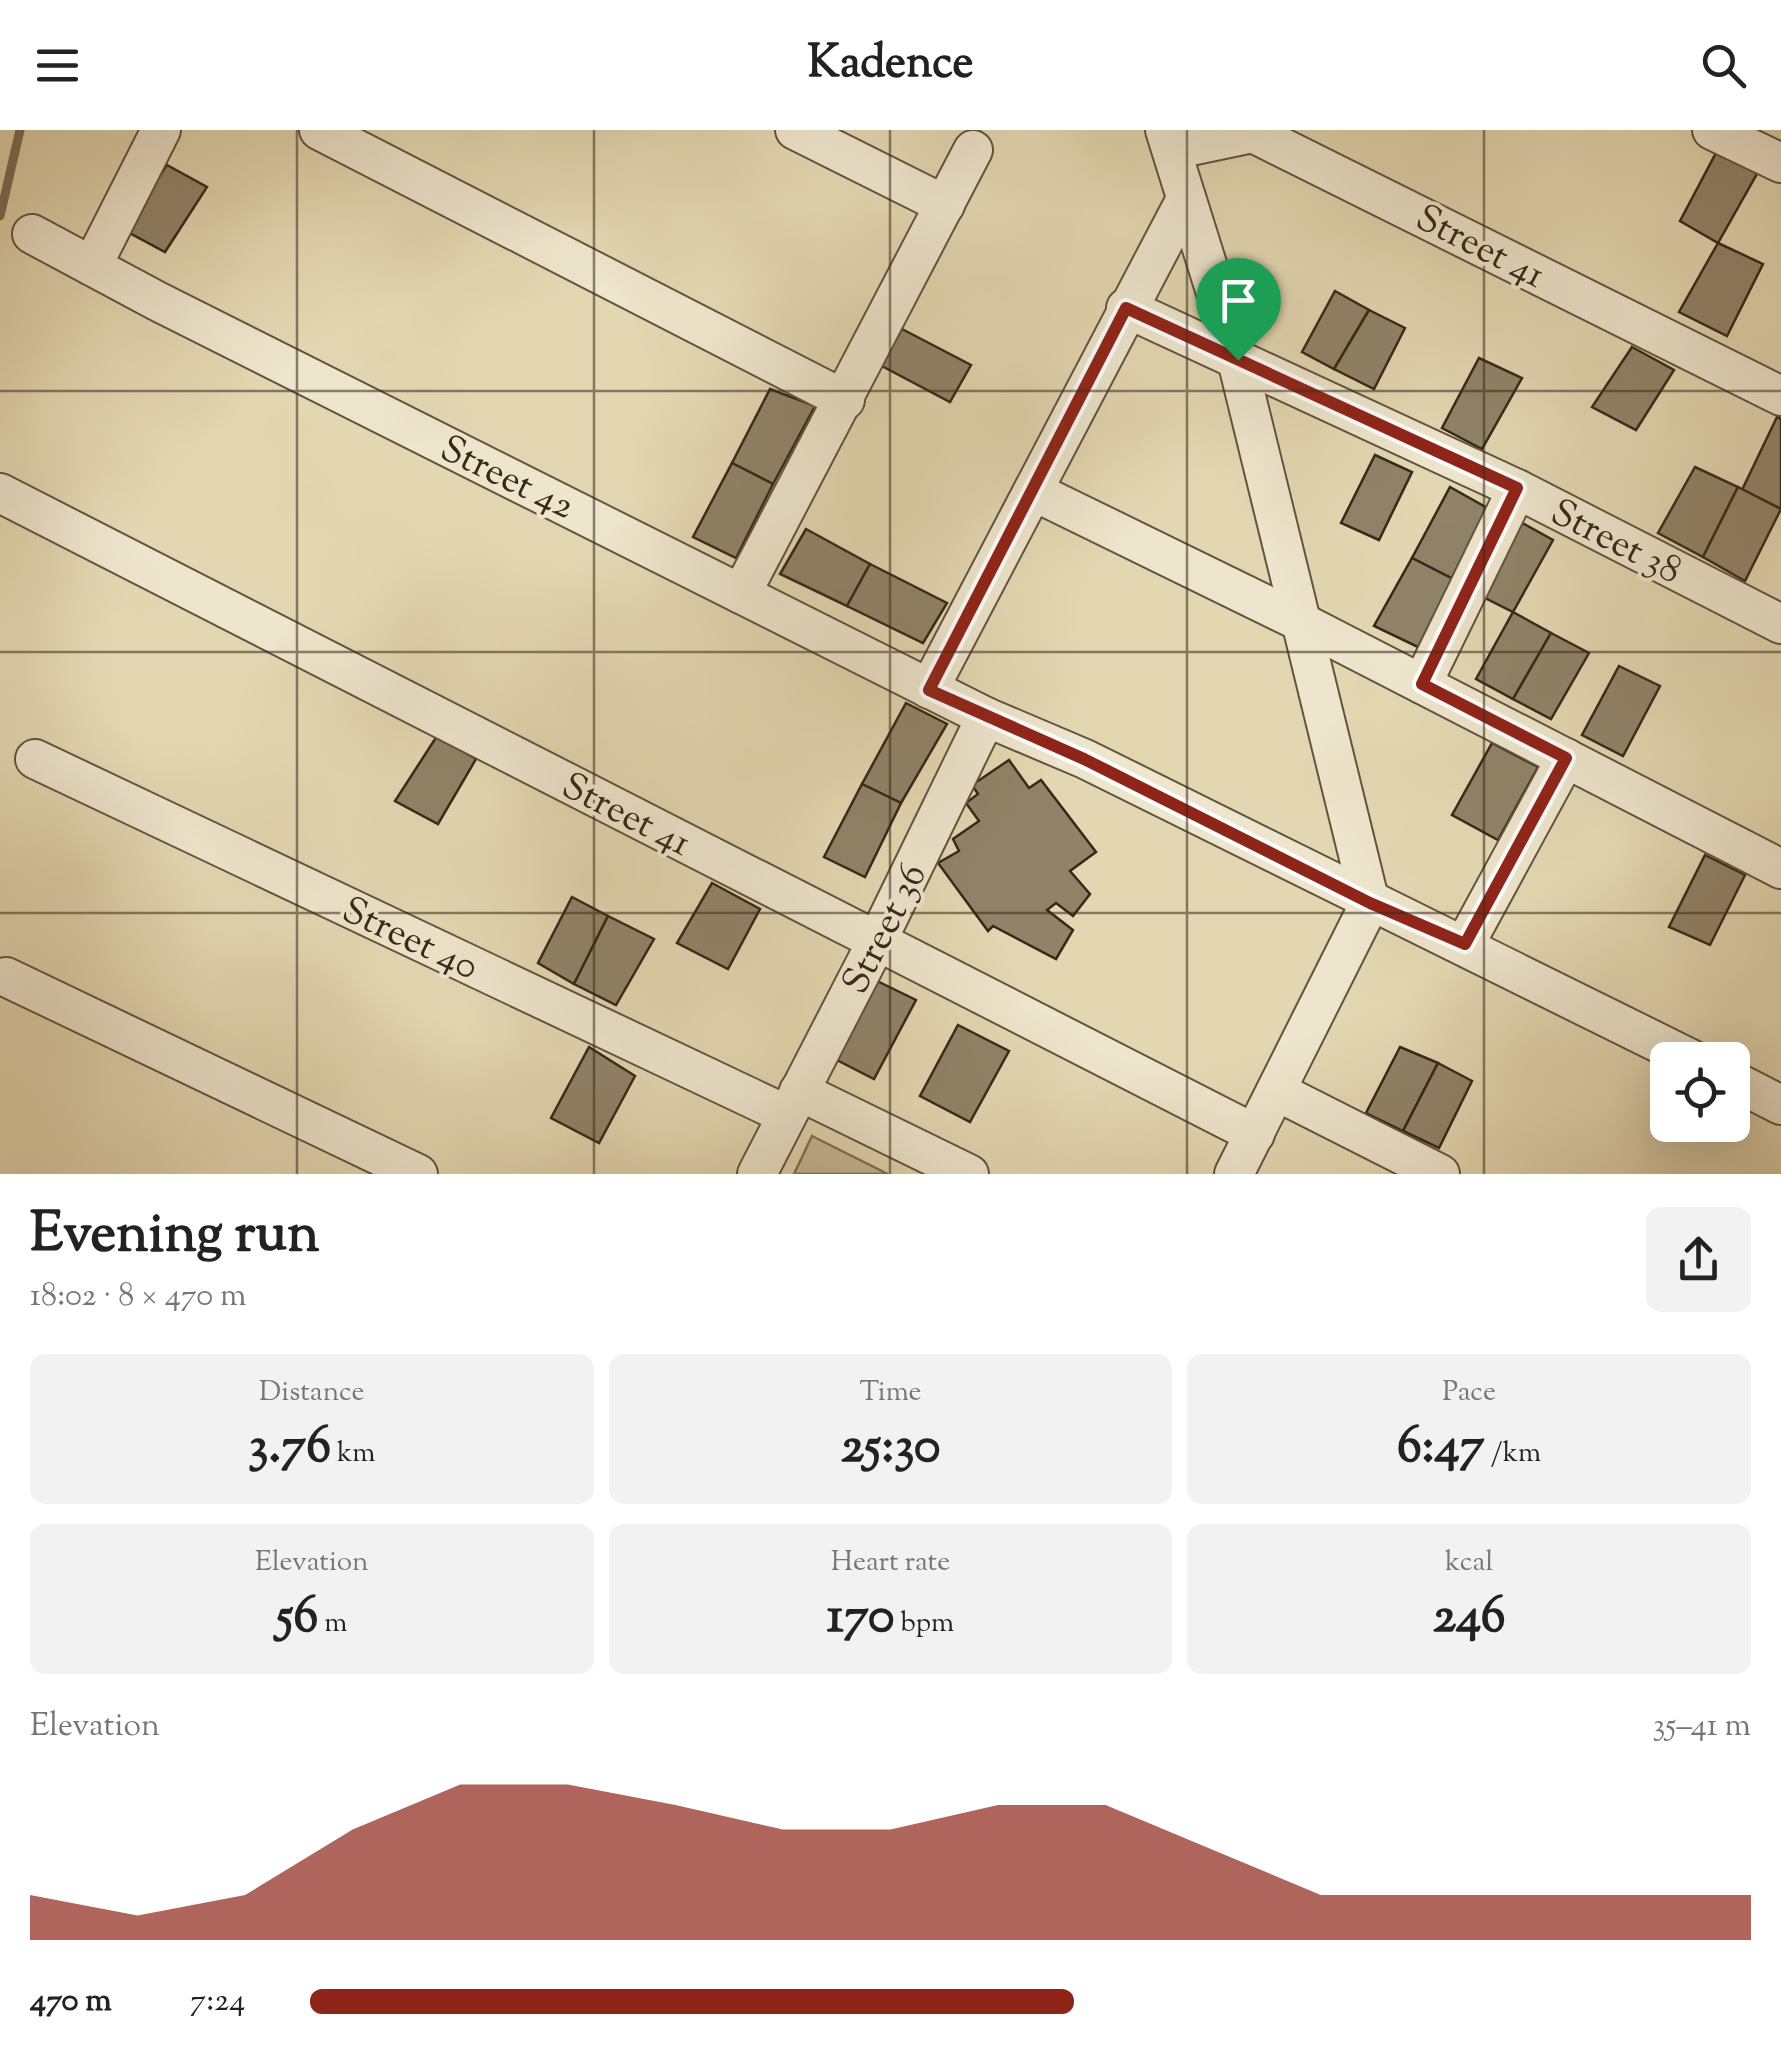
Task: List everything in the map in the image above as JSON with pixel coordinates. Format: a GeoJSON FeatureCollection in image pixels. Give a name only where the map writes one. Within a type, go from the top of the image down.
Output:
{"type":"FeatureCollection","features":[{"type":"Feature","properties":{"kind":"street"},"geometry":{"type":"LineString","coordinates":[[92,266],[161,130]]}},
{"type":"Feature","properties":{"kind":"street"},"geometry":{"type":"LineString","coordinates":[[319,130],[845,400]]}},
{"type":"Feature","properties":{"kind":"street"},"geometry":{"type":"LineString","coordinates":[[795,130],[945,205]]}},
{"type":"Feature","properties":{"kind":"street"},"geometry":{"type":"LineString","coordinates":[[1712,130],[1781,163]]}},
{"type":"Feature","properties":{"kind":"street","name":"Street 41"},"geometry":{"type":"LineString","coordinates":[[1168,140],[1253,133],[1781,396]]}},
{"type":"Feature","properties":{"kind":"street"},"geometry":{"type":"LineString","coordinates":[[1168,140],[1238,360],[1370,903],[1234,1174]]}},
{"type":"Feature","properties":{"kind":"street"},"geometry":{"type":"LineString","coordinates":[[742,594],[973,150]]}},
{"type":"Feature","properties":{"kind":"street"},"geometry":{"type":"LineString","coordinates":[[929,690],[1186,199]]}},
{"type":"Feature","properties":{"kind":"street","name":"Street 42"},"geometry":{"type":"LineString","coordinates":[[32,234],[986,717]]}},
{"type":"Feature","properties":{"kind":"street","name":"Street 38"},"geometry":{"type":"LineString","coordinates":[[1126,308],[1777,609]]}},
{"type":"Feature","properties":{"kind":"street"},"geometry":{"type":"LineString","coordinates":[[1422,684],[1517,488]]}},
{"type":"Feature","properties":{"kind":"street"},"geometry":{"type":"LineString","coordinates":[[1033,491],[1305,624],[1781,870]]}},
{"type":"Feature","properties":{"kind":"street","name":"Street 41"},"geometry":{"type":"LineString","coordinates":[[0,492],[1254,1134]]}},
{"type":"Feature","properties":{"kind":"street"},"geometry":{"type":"LineString","coordinates":[[986,717],[1084,759],[1658,1042]]}},
{"type":"Feature","properties":{"kind":"street","name":"Street 36"},"geometry":{"type":"LineString","coordinates":[[756,1174],[878,941],[986,717]]}},
{"type":"Feature","properties":{"kind":"street"},"geometry":{"type":"LineString","coordinates":[[1465,944],[1566,758]]}},
{"type":"Feature","properties":{"kind":"street","name":"Street 40"},"geometry":{"type":"LineString","coordinates":[[35,759],[793,1103],[969,1174]]}},
{"type":"Feature","properties":{"kind":"street"},"geometry":{"type":"LineString","coordinates":[[6,977],[418,1174]]}},
{"type":"Feature","properties":{"kind":"street"},"geometry":{"type":"LineString","coordinates":[[1750,1089],[1781,1105]]}},
{"type":"Feature","properties":{"kind":"street"},"geometry":{"type":"LineString","coordinates":[[1276,1091],[1440,1174]]}},
{"type":"Feature","properties":{"kind":"shaded area"},"geometry":{"type":"Polygon","coordinates":[[[812,1136],[888,1174],[794,1174],[812,1136]]]}},
{"type":"Feature","properties":{"kind":"building"},"geometry":{"type":"Polygon","coordinates":[[[1717,151],[1758,172],[1718,243],[1680,221],[1717,151]]]}},
{"type":"Feature","properties":{"kind":"building"},"geometry":{"type":"Polygon","coordinates":[[[167,165],[207,187],[165,252],[124,230],[167,165]]]}},
{"type":"Feature","properties":{"kind":"building"},"geometry":{"type":"Polygon","coordinates":[[[1718,243],[1763,264],[1727,336],[1679,312],[1718,243]]]}},
{"type":"Feature","properties":{"kind":"building"},"geometry":{"type":"Polygon","coordinates":[[[1335,291],[1369,310],[1334,369],[1302,352],[1335,291]]]}},
{"type":"Feature","properties":{"kind":"building"},"geometry":{"type":"Polygon","coordinates":[[[1369,310],[1405,328],[1374,389],[1334,369],[1369,310]]]}},
{"type":"Feature","properties":{"kind":"building"},"geometry":{"type":"Polygon","coordinates":[[[902,329],[971,365],[950,402],[880,365],[902,329]]]}},
{"type":"Feature","properties":{"kind":"building"},"geometry":{"type":"Polygon","coordinates":[[[1632,347],[1674,370],[1636,430],[1592,407],[1632,347]]]}},
{"type":"Feature","properties":{"kind":"building"},"geometry":{"type":"Polygon","coordinates":[[[1479,358],[1522,378],[1482,449],[1442,428],[1479,358]]]}},
{"type":"Feature","properties":{"kind":"building"},"geometry":{"type":"Polygon","coordinates":[[[770,389],[815,406],[773,484],[732,463],[770,389]]]}},
{"type":"Feature","properties":{"kind":"building"},"geometry":{"type":"Polygon","coordinates":[[[1777,417],[1781,419],[1781,509],[1742,490],[1777,417]]]}},
{"type":"Feature","properties":{"kind":"building"},"geometry":{"type":"Polygon","coordinates":[[[1375,455],[1412,472],[1379,540],[1341,523],[1375,455]]]}},
{"type":"Feature","properties":{"kind":"building"},"geometry":{"type":"Polygon","coordinates":[[[732,463],[773,484],[736,558],[693,537],[732,463]]]}},
{"type":"Feature","properties":{"kind":"building"},"geometry":{"type":"Polygon","coordinates":[[[1695,467],[1738,487],[1703,557],[1658,533],[1695,467]]]}},
{"type":"Feature","properties":{"kind":"building"},"geometry":{"type":"Polygon","coordinates":[[[1450,487],[1491,510],[1455,580],[1412,558],[1450,487]]]}},
{"type":"Feature","properties":{"kind":"building"},"geometry":{"type":"Polygon","coordinates":[[[1738,487],[1781,509],[1745,581],[1703,557],[1738,487]]]}},
{"type":"Feature","properties":{"kind":"building"},"geometry":{"type":"Polygon","coordinates":[[[1517,520],[1553,540],[1513,612],[1477,594],[1517,520]]]}},
{"type":"Feature","properties":{"kind":"building"},"geometry":{"type":"Polygon","coordinates":[[[806,529],[870,564],[847,606],[780,574],[806,529]]]}},
{"type":"Feature","properties":{"kind":"building"},"geometry":{"type":"Polygon","coordinates":[[[1412,558],[1455,580],[1418,647],[1374,626],[1412,558]]]}},
{"type":"Feature","properties":{"kind":"building"},"geometry":{"type":"Polygon","coordinates":[[[870,564],[947,603],[923,643],[847,606],[870,564]]]}},
{"type":"Feature","properties":{"kind":"building"},"geometry":{"type":"Polygon","coordinates":[[[1513,612],[1551,633],[1513,699],[1476,679],[1513,612]]]}},
{"type":"Feature","properties":{"kind":"building"},"geometry":{"type":"Polygon","coordinates":[[[1551,633],[1589,653],[1551,719],[1513,699],[1551,633]]]}},
{"type":"Feature","properties":{"kind":"building"},"geometry":{"type":"Polygon","coordinates":[[[1619,666],[1660,686],[1623,756],[1582,735],[1619,666]]]}},
{"type":"Feature","properties":{"kind":"building"},"geometry":{"type":"Polygon","coordinates":[[[906,703],[947,724],[901,803],[862,784],[906,703]]]}},
{"type":"Feature","properties":{"kind":"building"},"geometry":{"type":"Polygon","coordinates":[[[437,736],[476,759],[438,824],[395,801],[437,736]]]}},
{"type":"Feature","properties":{"kind":"building"},"geometry":{"type":"Polygon","coordinates":[[[1492,743],[1538,767],[1498,840],[1452,815],[1492,743]]]}},
{"type":"Feature","properties":{"kind":"building"},"geometry":{"type":"Polygon","coordinates":[[[1009,760],[1029,788],[1041,780],[1096,852],[1070,871],[1090,894],[1073,916],[1056,903],[1047,910],[1073,930],[1056,959],[993,926],[988,931],[938,863],[959,851],[953,839],[979,821],[966,803],[978,794],[972,785],[1009,760]]]}},
{"type":"Feature","properties":{"kind":"building"},"geometry":{"type":"Polygon","coordinates":[[[862,784],[901,803],[865,877],[824,857],[862,784]]]}},
{"type":"Feature","properties":{"kind":"building"},"geometry":{"type":"Polygon","coordinates":[[[1705,855],[1745,875],[1710,945],[1669,927],[1705,855]]]}},
{"type":"Feature","properties":{"kind":"building"},"geometry":{"type":"Polygon","coordinates":[[[712,883],[760,909],[728,969],[677,943],[712,883]]]}},
{"type":"Feature","properties":{"kind":"building"},"geometry":{"type":"Polygon","coordinates":[[[572,897],[608,916],[574,984],[538,963],[572,897]]]}},
{"type":"Feature","properties":{"kind":"building"},"geometry":{"type":"Polygon","coordinates":[[[608,916],[654,939],[616,1005],[574,984],[608,916]]]}},
{"type":"Feature","properties":{"kind":"building"},"geometry":{"type":"Polygon","coordinates":[[[871,978],[916,1000],[874,1079],[831,1057],[871,978]]]}},
{"type":"Feature","properties":{"kind":"building"},"geometry":{"type":"Polygon","coordinates":[[[958,1025],[1009,1051],[970,1122],[920,1096],[958,1025]]]}},
{"type":"Feature","properties":{"kind":"building"},"geometry":{"type":"Polygon","coordinates":[[[589,1047],[635,1076],[599,1143],[551,1118],[589,1047]]]}},
{"type":"Feature","properties":{"kind":"building"},"geometry":{"type":"Polygon","coordinates":[[[1400,1047],[1438,1063],[1403,1131],[1366,1113],[1400,1047]]]}},
{"type":"Feature","properties":{"kind":"building"},"geometry":{"type":"Polygon","coordinates":[[[1438,1063],[1472,1081],[1439,1148],[1403,1131],[1438,1063]]]}},
{"type":"Feature","properties":{"kind":"waterway"},"geometry":{"type":"LineString","coordinates":[[0,216],[20,130]]}},
{"type":"Feature","properties":{"kind":"route"},"geometry":{"type":"LineString","coordinates":[[1126,308],[1238,360],[1517,488],[1422,684],[1566,758],[1465,944],[1370,903],[1084,759],[929,690],[1126,308]]}}]}
